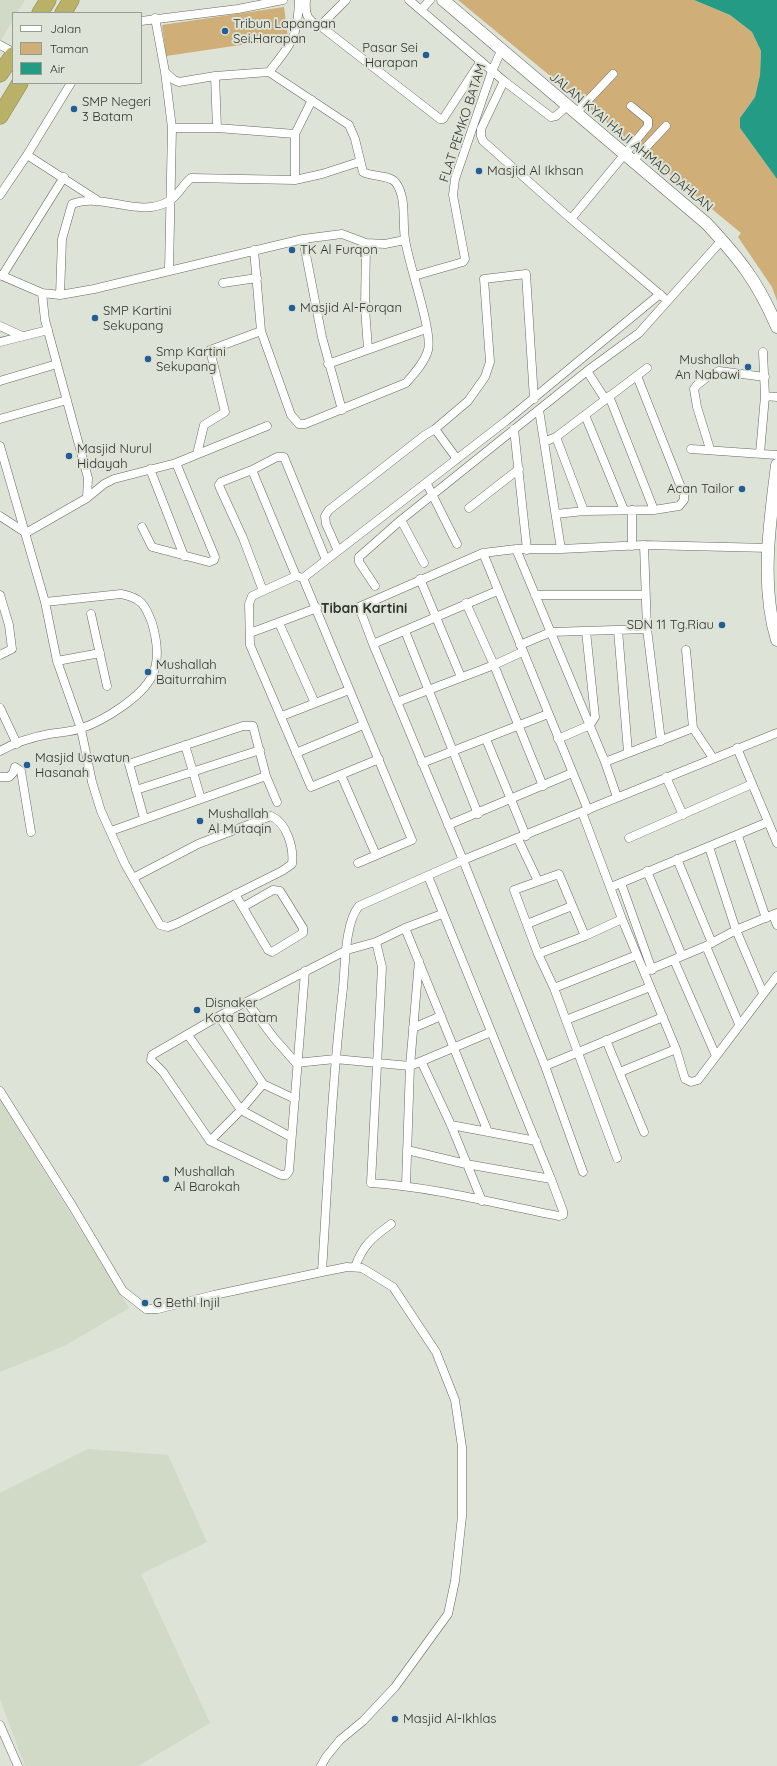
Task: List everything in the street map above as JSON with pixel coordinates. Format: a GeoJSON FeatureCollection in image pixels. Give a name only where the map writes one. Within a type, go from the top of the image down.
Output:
{"type":"FeatureCollection","features":[{"type":"Feature","properties":{"kind":"highway"},"geometry":{"type":"LineString","coordinates":[[41,12],[48,0]]}},
{"type":"Feature","properties":{"kind":"highway"},"geometry":{"type":"LineString","coordinates":[[64,12],[71,0]]}},
{"type":"Feature","properties":{"kind":"highway"},"geometry":{"type":"LineString","coordinates":[[1,72],[12,55]]}},
{"type":"Feature","properties":{"kind":"highway"},"geometry":{"type":"LineString","coordinates":[[0,116],[19,84]]}},
{"type":"Feature","properties":{"kind":"main road","name":"JALAN KYAI HAJI AHMAD DAHLAN"},"geometry":{"type":"LineString","coordinates":[[443,0],[501,51],[706,223],[740,260],[756,284],[777,327]]}},
{"type":"Feature","properties":{"kind":"main road"},"geometry":{"type":"LineString","coordinates":[[777,465],[771,511],[768,590],[771,614],[777,640]]}},
{"type":"Feature","properties":{"kind":"street"},"geometry":{"type":"LineString","coordinates":[[142,21],[238,9],[283,0]]}},
{"type":"Feature","properties":{"kind":"street"},"geometry":{"type":"LineString","coordinates":[[269,72],[289,48],[295,35],[300,0]]}},
{"type":"Feature","properties":{"kind":"street"},"geometry":{"type":"LineString","coordinates":[[306,0],[308,19],[311,22],[319,25],[440,119],[442,119],[481,61]]}},
{"type":"Feature","properties":{"kind":"street"},"geometry":{"type":"LineString","coordinates":[[319,25],[346,0]]}},
{"type":"Feature","properties":{"kind":"street"},"geometry":{"type":"LineString","coordinates":[[409,0],[504,81],[551,117],[571,110],[613,74]]}},
{"type":"Feature","properties":{"kind":"street"},"geometry":{"type":"LineString","coordinates":[[421,10],[430,0]]}},
{"type":"Feature","properties":{"kind":"street"},"geometry":{"type":"LineString","coordinates":[[155,18],[165,72],[172,128],[169,270]]}},
{"type":"Feature","properties":{"kind":"street"},"geometry":{"type":"LineString","coordinates":[[0,45],[12,52]]}},
{"type":"Feature","properties":{"kind":"street","name":"FLAT PEMKO BATAM"},"geometry":{"type":"LineString","coordinates":[[414,276],[463,262],[465,259],[453,195],[455,179],[492,70],[501,51]]}},
{"type":"Feature","properties":{"kind":"street"},"geometry":{"type":"LineString","coordinates":[[165,72],[174,80],[179,82],[215,76],[269,72],[349,125],[356,139],[362,172],[371,176],[389,177],[396,181],[402,192],[405,240],[426,329],[428,350],[414,374],[406,383],[306,424],[299,424],[291,415],[261,331],[254,250]]}},
{"type":"Feature","properties":{"kind":"street"},"geometry":{"type":"LineString","coordinates":[[215,76],[217,128]]}},
{"type":"Feature","properties":{"kind":"street"},"geometry":{"type":"LineString","coordinates":[[504,81],[482,129],[480,136],[483,141],[570,219],[669,301]]}},
{"type":"Feature","properties":{"kind":"street"},"geometry":{"type":"LineString","coordinates":[[0,196],[28,155],[70,84]]}},
{"type":"Feature","properties":{"kind":"street"},"geometry":{"type":"LineString","coordinates":[[295,180],[295,134],[312,100]]}},
{"type":"Feature","properties":{"kind":"street"},"geometry":{"type":"LineString","coordinates":[[628,158],[648,126],[648,120],[631,106]]}},
{"type":"Feature","properties":{"kind":"street"},"geometry":{"type":"LineString","coordinates":[[570,219],[628,158],[666,126]]}},
{"type":"Feature","properties":{"kind":"street"},"geometry":{"type":"LineString","coordinates":[[172,128],[217,128],[295,134]]}},
{"type":"Feature","properties":{"kind":"street"},"geometry":{"type":"LineString","coordinates":[[28,155],[64,177],[97,200]]}},
{"type":"Feature","properties":{"kind":"street"},"geometry":{"type":"LineString","coordinates":[[60,295],[62,239],[68,212],[72,204],[97,200],[129,207],[153,206],[170,200],[191,178],[295,180],[322,174],[360,162]]}},
{"type":"Feature","properties":{"kind":"street"},"geometry":{"type":"LineString","coordinates":[[64,177],[1,275],[42,293],[60,295],[94,289],[303,239],[342,234],[366,243],[385,244],[405,240]]}},
{"type":"Feature","properties":{"kind":"street"},"geometry":{"type":"LineString","coordinates":[[303,239],[328,364],[342,410]]}},
{"type":"Feature","properties":{"kind":"street"},"geometry":{"type":"LineString","coordinates":[[375,586],[359,559],[401,520],[539,410],[639,333],[722,240]]}},
{"type":"Feature","properties":{"kind":"street"},"geometry":{"type":"LineString","coordinates":[[366,243],[365,308],[368,349]]}},
{"type":"Feature","properties":{"kind":"street"},"geometry":{"type":"LineString","coordinates":[[338,551],[326,524],[325,516],[329,510],[425,435],[435,429],[468,401],[485,377],[490,362],[484,279],[526,274],[534,399]]}},
{"type":"Feature","properties":{"kind":"street"},"geometry":{"type":"LineString","coordinates":[[223,283],[257,278]]}},
{"type":"Feature","properties":{"kind":"street"},"geometry":{"type":"LineString","coordinates":[[42,293],[48,330],[88,478],[87,498]]}},
{"type":"Feature","properties":{"kind":"street"},"geometry":{"type":"LineString","coordinates":[[379,759],[311,787],[282,716],[250,645],[249,599],[263,591],[299,577],[326,560],[427,484],[534,399],[660,294]]}},
{"type":"Feature","properties":{"kind":"street"},"geometry":{"type":"LineString","coordinates":[[0,326],[22,336]]}},
{"type":"Feature","properties":{"kind":"street"},"geometry":{"type":"LineString","coordinates":[[328,364],[426,329]]}},
{"type":"Feature","properties":{"kind":"street"},"geometry":{"type":"LineString","coordinates":[[0,342],[48,330]]}},
{"type":"Feature","properties":{"kind":"street"},"geometry":{"type":"LineString","coordinates":[[197,454],[204,425],[225,412],[210,350],[261,331]]}},
{"type":"Feature","properties":{"kind":"street"},"geometry":{"type":"LineString","coordinates":[[760,453],[765,396],[763,352]]}},
{"type":"Feature","properties":{"kind":"street"},"geometry":{"type":"LineString","coordinates":[[0,381],[57,364]]}},
{"type":"Feature","properties":{"kind":"street"},"geometry":{"type":"LineString","coordinates":[[544,442],[556,437],[647,368]]}},
{"type":"Feature","properties":{"kind":"street"},"geometry":{"type":"LineString","coordinates":[[710,449],[697,406],[694,389],[697,385],[710,375],[719,371],[765,377]]}},
{"type":"Feature","properties":{"kind":"street"},"geometry":{"type":"LineString","coordinates":[[588,372],[607,397],[654,510]]}},
{"type":"Feature","properties":{"kind":"street"},"geometry":{"type":"LineString","coordinates":[[556,514],[584,511],[654,510],[679,506],[682,504],[684,496],[637,376]]}},
{"type":"Feature","properties":{"kind":"street"},"geometry":{"type":"LineString","coordinates":[[765,396],[777,397]]}},
{"type":"Feature","properties":{"kind":"street"},"geometry":{"type":"LineString","coordinates":[[0,419],[67,400]]}},
{"type":"Feature","properties":{"kind":"street"},"geometry":{"type":"LineString","coordinates":[[539,410],[556,514],[560,549]]}},
{"type":"Feature","properties":{"kind":"street"},"geometry":{"type":"LineString","coordinates":[[585,415],[628,510],[632,546]]}},
{"type":"Feature","properties":{"kind":"street"},"geometry":{"type":"LineString","coordinates":[[26,533],[87,498],[104,484],[114,479],[176,462],[267,426]]}},
{"type":"Feature","properties":{"kind":"street"},"geometry":{"type":"LineString","coordinates":[[435,429],[457,459]]}},
{"type":"Feature","properties":{"kind":"street"},"geometry":{"type":"LineString","coordinates":[[514,430],[527,550]]}},
{"type":"Feature","properties":{"kind":"street"},"geometry":{"type":"LineString","coordinates":[[556,437],[584,511]]}},
{"type":"Feature","properties":{"kind":"street"},"geometry":{"type":"LineString","coordinates":[[0,446],[45,602],[57,661],[81,729],[92,782],[101,811],[133,878],[160,925],[168,927],[282,871],[292,864],[292,852],[286,832],[278,819],[271,816],[198,844],[133,878]]}},
{"type":"Feature","properties":{"kind":"street"},"geometry":{"type":"LineString","coordinates":[[691,449],[710,449],[777,455]]}},
{"type":"Feature","properties":{"kind":"street"},"geometry":{"type":"LineString","coordinates":[[263,591],[219,485],[277,457],[284,457],[326,560]]}},
{"type":"Feature","properties":{"kind":"street"},"geometry":{"type":"LineString","coordinates":[[142,527],[152,547],[209,562],[214,560],[215,557],[176,462]]}},
{"type":"Feature","properties":{"kind":"street"},"geometry":{"type":"LineString","coordinates":[[150,469],[184,556]]}},
{"type":"Feature","properties":{"kind":"street"},"geometry":{"type":"LineString","coordinates":[[469,508],[519,469]]}},
{"type":"Feature","properties":{"kind":"street"},"geometry":{"type":"LineString","coordinates":[[252,470],[299,577],[317,608],[363,725],[379,759],[412,840],[358,862]]}},
{"type":"Feature","properties":{"kind":"street"},"geometry":{"type":"LineString","coordinates":[[427,484],[457,544]]}},
{"type":"Feature","properties":{"kind":"street"},"geometry":{"type":"LineString","coordinates":[[0,516],[26,533]]}},
{"type":"Feature","properties":{"kind":"street"},"geometry":{"type":"LineString","coordinates":[[401,520],[424,563]]}},
{"type":"Feature","properties":{"kind":"street"},"geometry":{"type":"LineString","coordinates":[[583,1172],[545,1066],[464,860],[396,702],[359,607],[420,579],[483,553],[516,549],[560,549],[644,545],[770,548]]}},
{"type":"Feature","properties":{"kind":"street"},"geometry":{"type":"LineString","coordinates":[[644,545],[648,629],[661,741]]}},
{"type":"Feature","properties":{"kind":"street"},"geometry":{"type":"LineString","coordinates":[[516,549],[590,725],[617,797]]}},
{"type":"Feature","properties":{"kind":"street"},"geometry":{"type":"LineString","coordinates":[[483,553],[497,591],[572,773],[622,919],[637,955],[648,971]]}},
{"type":"Feature","properties":{"kind":"street"},"geometry":{"type":"LineString","coordinates":[[420,579],[461,677]]}},
{"type":"Feature","properties":{"kind":"street"},"geometry":{"type":"LineString","coordinates":[[373,644],[497,591]]}},
{"type":"Feature","properties":{"kind":"street"},"geometry":{"type":"LineString","coordinates":[[0,751],[47,734],[81,729],[107,718],[125,704],[152,678],[156,666],[156,636],[148,614],[141,602],[133,596],[121,594],[45,602]]}},
{"type":"Feature","properties":{"kind":"street"},"geometry":{"type":"LineString","coordinates":[[0,595],[9,625],[12,645],[12,649],[0,655]]}},
{"type":"Feature","properties":{"kind":"street"},"geometry":{"type":"LineString","coordinates":[[535,595],[646,595]]}},
{"type":"Feature","properties":{"kind":"street"},"geometry":{"type":"LineString","coordinates":[[466,603],[494,665],[543,786]]}},
{"type":"Feature","properties":{"kind":"street"},"geometry":{"type":"LineString","coordinates":[[250,633],[317,608]]}},
{"type":"Feature","properties":{"kind":"street"},"geometry":{"type":"LineString","coordinates":[[91,614],[107,686]]}},
{"type":"Feature","properties":{"kind":"street"},"geometry":{"type":"LineString","coordinates":[[279,623],[315,703]]}},
{"type":"Feature","properties":{"kind":"street"},"geometry":{"type":"LineString","coordinates":[[396,702],[429,688],[494,665],[551,632],[648,629]]}},
{"type":"Feature","properties":{"kind":"street"},"geometry":{"type":"LineString","coordinates":[[618,630],[628,752]]}},
{"type":"Feature","properties":{"kind":"street"},"geometry":{"type":"LineString","coordinates":[[405,631],[478,814]]}},
{"type":"Feature","properties":{"kind":"street"},"geometry":{"type":"LineString","coordinates":[[558,739],[590,725],[595,717],[586,631]]}},
{"type":"Feature","properties":{"kind":"street"},"geometry":{"type":"LineString","coordinates":[[686,650],[693,728],[713,758]]}},
{"type":"Feature","properties":{"kind":"street"},"geometry":{"type":"LineString","coordinates":[[57,661],[100,653]]}},
{"type":"Feature","properties":{"kind":"street"},"geometry":{"type":"LineString","coordinates":[[282,716],[349,690]]}},
{"type":"Feature","properties":{"kind":"street"},"geometry":{"type":"LineString","coordinates":[[0,708],[17,744]]}},
{"type":"Feature","properties":{"kind":"street"},"geometry":{"type":"LineString","coordinates":[[422,763],[548,714]]}},
{"type":"Feature","properties":{"kind":"street"},"geometry":{"type":"LineString","coordinates":[[296,753],[363,725]]}},
{"type":"Feature","properties":{"kind":"street"},"geometry":{"type":"LineString","coordinates":[[144,818],[129,764],[249,726],[253,726],[266,776],[277,802]]}},
{"type":"Feature","properties":{"kind":"street"},"geometry":{"type":"LineString","coordinates":[[605,762],[693,728]]}},
{"type":"Feature","properties":{"kind":"street"},"geometry":{"type":"LineString","coordinates":[[322,1272],[335,1059],[347,950],[354,912],[359,906],[464,860],[777,733]]}},
{"type":"Feature","properties":{"kind":"street"},"geometry":{"type":"LineString","coordinates":[[486,739],[511,800],[522,837],[538,881]]}},
{"type":"Feature","properties":{"kind":"street"},"geometry":{"type":"LineString","coordinates":[[186,746],[201,799]]}},
{"type":"Feature","properties":{"kind":"street"},"geometry":{"type":"LineString","coordinates":[[737,748],[777,843]]}},
{"type":"Feature","properties":{"kind":"street"},"geometry":{"type":"LineString","coordinates":[[136,790],[260,750]]}},
{"type":"Feature","properties":{"kind":"street"},"geometry":{"type":"LineString","coordinates":[[0,777],[3,778],[11,776],[15,767],[20,771],[31,832]]}},
{"type":"Feature","properties":{"kind":"street"},"geometry":{"type":"LineString","coordinates":[[448,825],[478,814],[572,773]]}},
{"type":"Feature","properties":{"kind":"street"},"geometry":{"type":"LineString","coordinates":[[342,775],[376,854]]}},
{"type":"Feature","properties":{"kind":"street"},"geometry":{"type":"LineString","coordinates":[[111,831],[144,818],[266,776]]}},
{"type":"Feature","properties":{"kind":"street"},"geometry":{"type":"LineString","coordinates":[[666,777],[683,815]]}},
{"type":"Feature","properties":{"kind":"street"},"geometry":{"type":"LineString","coordinates":[[629,838],[752,784]]}},
{"type":"Feature","properties":{"kind":"street"},"geometry":{"type":"LineString","coordinates":[[611,887],[677,859],[738,836],[768,822]]}},
{"type":"Feature","properties":{"kind":"street"},"geometry":{"type":"LineString","coordinates":[[738,836],[777,925]]}},
{"type":"Feature","properties":{"kind":"street"},"geometry":{"type":"LineString","coordinates":[[709,847],[736,930],[763,993]]}},
{"type":"Feature","properties":{"kind":"street"},"geometry":{"type":"LineString","coordinates":[[677,859],[739,1024]]}},
{"type":"Feature","properties":{"kind":"street"},"geometry":{"type":"LineString","coordinates":[[648,871],[678,958],[716,1056]]}},
{"type":"Feature","properties":{"kind":"street"},"geometry":{"type":"LineString","coordinates":[[585,936],[559,874],[514,890],[538,954],[554,988],[617,1158]]}},
{"type":"Feature","properties":{"kind":"street"},"geometry":{"type":"LineString","coordinates":[[376,942],[382,967],[371,1183],[406,1185],[482,1201],[563,1215],[563,1211],[551,1178],[442,914],[428,876]]}},
{"type":"Feature","properties":{"kind":"street"},"geometry":{"type":"LineString","coordinates":[[621,883],[648,971],[650,987],[676,1049],[685,1079],[691,1082],[698,1080],[739,1024],[777,976]]}},
{"type":"Feature","properties":{"kind":"street"},"geometry":{"type":"LineString","coordinates":[[235,894],[270,952],[303,933],[303,928],[278,890],[273,890],[243,907]]}},
{"type":"Feature","properties":{"kind":"street"},"geometry":{"type":"LineString","coordinates":[[527,924],[572,906]]}},
{"type":"Feature","properties":{"kind":"street"},"geometry":{"type":"LineString","coordinates":[[305,971],[296,1063],[295,1099],[289,1171],[286,1175],[281,1175],[210,1140],[163,1072],[151,1060],[152,1055],[219,1016],[305,971],[347,950],[376,942],[405,928],[442,914]]}},
{"type":"Feature","properties":{"kind":"street"},"geometry":{"type":"LineString","coordinates":[[648,971],[709,945],[736,930],[772,915]]}},
{"type":"Feature","properties":{"kind":"street"},"geometry":{"type":"LineString","coordinates":[[538,954],[585,936],[622,919]]}},
{"type":"Feature","properties":{"kind":"street"},"geometry":{"type":"LineString","coordinates":[[405,928],[488,1132]]}},
{"type":"Feature","properties":{"kind":"street"},"geometry":{"type":"LineString","coordinates":[[554,988],[637,955]]}},
{"type":"Feature","properties":{"kind":"street"},"geometry":{"type":"LineString","coordinates":[[406,1185],[410,1066],[419,961]]}},
{"type":"Feature","properties":{"kind":"street"},"geometry":{"type":"LineString","coordinates":[[566,1020],[650,987]]}},
{"type":"Feature","properties":{"kind":"street"},"geometry":{"type":"LineString","coordinates":[[247,1002],[274,1038],[296,1063]]}},
{"type":"Feature","properties":{"kind":"street"},"geometry":{"type":"LineString","coordinates":[[219,1016],[263,1084],[295,1099]]}},
{"type":"Feature","properties":{"kind":"street"},"geometry":{"type":"LineString","coordinates":[[413,1028],[441,1016]]}},
{"type":"Feature","properties":{"kind":"street"},"geometry":{"type":"LineString","coordinates":[[545,1066],[663,1017]]}},
{"type":"Feature","properties":{"kind":"street"},"geometry":{"type":"LineString","coordinates":[[296,1063],[335,1059],[410,1066],[491,1032]]}},
{"type":"Feature","properties":{"kind":"street"},"geometry":{"type":"LineString","coordinates":[[188,1035],[241,1110],[291,1137]]}},
{"type":"Feature","properties":{"kind":"street"},"geometry":{"type":"LineString","coordinates":[[606,1040],[644,1132]]}},
{"type":"Feature","properties":{"kind":"street"},"geometry":{"type":"LineString","coordinates":[[620,1072],[676,1049]]}},
{"type":"Feature","properties":{"kind":"street"},"geometry":{"type":"LineString","coordinates":[[422,1062],[451,1125],[482,1201]]}},
{"type":"Feature","properties":{"kind":"street"},"geometry":{"type":"LineString","coordinates":[[210,1140],[241,1110],[263,1084]]}},
{"type":"Feature","properties":{"kind":"street"},"geometry":{"type":"LineString","coordinates":[[0,1091],[74,1207],[123,1291],[146,1309],[158,1309],[214,1295],[322,1272],[354,1267],[371,1272],[392,1287],[436,1352],[455,1400],[460,1422],[462,1447],[462,1516],[455,1581],[448,1614],[395,1687],[363,1721],[340,1740],[326,1757],[321,1766]]}},
{"type":"Feature","properties":{"kind":"street"},"geometry":{"type":"LineString","coordinates":[[451,1125],[536,1141]]}},
{"type":"Feature","properties":{"kind":"street"},"geometry":{"type":"LineString","coordinates":[[407,1150],[466,1164],[551,1178]]}},
{"type":"Feature","properties":{"kind":"street"},"geometry":{"type":"LineString","coordinates":[[354,1267],[360,1253],[368,1242],[391,1224]]}},
{"type":"Feature","properties":{"kind":"street"},"geometry":{"type":"LineString","coordinates":[[0,1724],[18,1766]]}},
{"type":"Feature","properties":{"kind":"shaded area"},"geometry":{"type":"Polygon","coordinates":[[[0,0],[25,0],[18,12],[12,12],[12,22],[0,42],[0,0]]]}},
{"type":"Feature","properties":{"kind":"shaded area"},"geometry":{"type":"Polygon","coordinates":[[[0,1100],[129,1308],[66,1345],[0,1372],[0,1100]]]}},
{"type":"Feature","properties":{"kind":"shaded area"},"geometry":{"type":"Polygon","coordinates":[[[88,1449],[168,1455],[207,1542],[141,1574],[210,1723],[138,1766],[25,1766],[0,1699],[0,1493],[88,1449]]]}},
{"type":"Feature","properties":{"kind":"green space"},"geometry":{"type":"Polygon","coordinates":[[[458,0],[694,0],[730,15],[752,32],[761,51],[760,75],[755,97],[740,118],[740,128],[777,179],[777,301],[772,287],[738,237],[741,233],[458,0]]]}},
{"type":"Feature","properties":{"kind":"green space","name":"Tribun Lapangan Sei.Harapan"},"geometry":{"type":"Polygon","coordinates":[[[284,7],[288,38],[166,56],[162,25],[284,7]]]}},
{"type":"Feature","properties":{"kind":"water"},"geometry":{"type":"Polygon","coordinates":[[[694,0],[777,0],[777,179],[740,128],[740,118],[755,97],[760,75],[761,51],[752,32],[730,15],[694,0]]]}},
{"type":"Feature","properties":{"kind":"place","name":"Tribun Lapangan Sei.Harapan"},"geometry":{"type":"Point","coordinates":[225,31]}},
{"type":"Feature","properties":{"kind":"place","name":"Pasar Sei Harapan"},"geometry":{"type":"Point","coordinates":[426,55]}},
{"type":"Feature","properties":{"kind":"place","name":"SMP Negeri 3 Batam"},"geometry":{"type":"Point","coordinates":[74,109]}},
{"type":"Feature","properties":{"kind":"place","name":"Masjid Al Ikhsan"},"geometry":{"type":"Point","coordinates":[479,171]}},
{"type":"Feature","properties":{"kind":"place","name":"TK Al Furqon"},"geometry":{"type":"Point","coordinates":[292,250]}},
{"type":"Feature","properties":{"kind":"place","name":"Masjid Al-Forqan"},"geometry":{"type":"Point","coordinates":[292,308]}},
{"type":"Feature","properties":{"kind":"place","name":"SMP Kartini Sekupang"},"geometry":{"type":"Point","coordinates":[95,318]}},
{"type":"Feature","properties":{"kind":"place","name":"Smp Kartini Sekupang"},"geometry":{"type":"Point","coordinates":[148,359]}},
{"type":"Feature","properties":{"kind":"place","name":"Mushallah An Nabawi"},"geometry":{"type":"Point","coordinates":[748,367]}},
{"type":"Feature","properties":{"kind":"place","name":"Masjid Nurul Hidayah"},"geometry":{"type":"Point","coordinates":[69,456]}},
{"type":"Feature","properties":{"kind":"place","name":"Acan Tailor"},"geometry":{"type":"Point","coordinates":[742,489]}},
{"type":"Feature","properties":{"kind":"place","name":"SDN 11 Tg.Riau"},"geometry":{"type":"Point","coordinates":[722,625]}},
{"type":"Feature","properties":{"kind":"place","name":"Mushallah Baiturrahim"},"geometry":{"type":"Point","coordinates":[148,672]}},
{"type":"Feature","properties":{"kind":"place","name":"Masjid Uswatun Hasanah"},"geometry":{"type":"Point","coordinates":[27,765]}},
{"type":"Feature","properties":{"kind":"place","name":"Mushallah Al Mutaqin"},"geometry":{"type":"Point","coordinates":[200,821]}},
{"type":"Feature","properties":{"kind":"place","name":"Disnaker Kota Batam"},"geometry":{"type":"Point","coordinates":[197,1010]}},
{"type":"Feature","properties":{"kind":"place","name":"Mushallah Al Barokah"},"geometry":{"type":"Point","coordinates":[166,1179]}},
{"type":"Feature","properties":{"kind":"place","name":"G Bethl Injil"},"geometry":{"type":"Point","coordinates":[145,1303]}},
{"type":"Feature","properties":{"kind":"place","name":"Masjid Al-Ikhlas"},"geometry":{"type":"Point","coordinates":[395,1719]}},
{"type":"Feature","properties":{"kind":"district","name":"Tiban Kartini"},"geometry":{"type":"Point","coordinates":[364,609]}}]}
